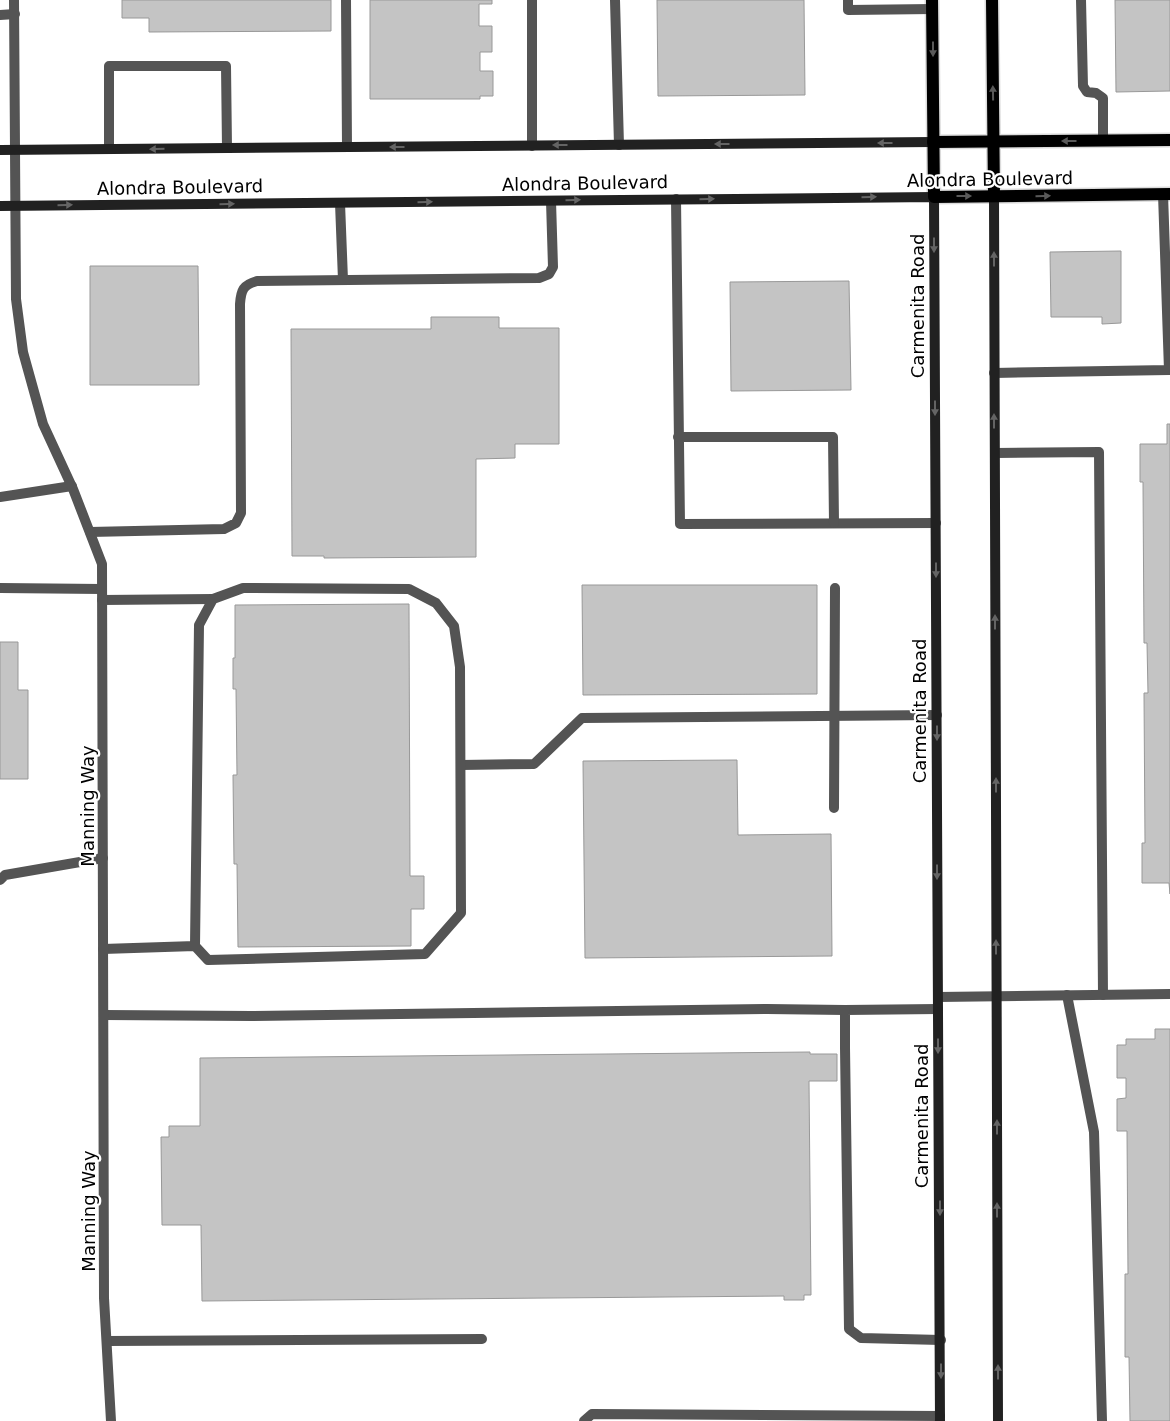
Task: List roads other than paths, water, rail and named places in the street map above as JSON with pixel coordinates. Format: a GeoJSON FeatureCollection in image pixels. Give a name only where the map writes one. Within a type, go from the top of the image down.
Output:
{"type":"FeatureCollection","features":[{"type":"Feature","properties":{"kind":"main road"},"geometry":{"type":"LineString","coordinates":[[992,0],[998,1421]]}},
{"type":"Feature","properties":{"kind":"main road","name":"Carmenita Road"},"geometry":{"type":"LineString","coordinates":[[932,5],[940,1418]]}},
{"type":"Feature","properties":{"kind":"main road","name":"Alondra Boulevard"},"geometry":{"type":"LineString","coordinates":[[0,150],[1170,140]]}},
{"type":"Feature","properties":{"kind":"main road","name":"Alondra Boulevard"},"geometry":{"type":"LineString","coordinates":[[0,206],[1167,194]]}},
{"type":"Feature","properties":{"kind":"street","name":"Manning Way"},"geometry":{"type":"LineString","coordinates":[[14,0],[16,299],[23,352],[43,424],[72,486],[102,564],[104,1298],[110,1421]]}},
{"type":"Feature","properties":{"kind":"street"},"geometry":{"type":"LineString","coordinates":[[346,0],[347,147]]}},
{"type":"Feature","properties":{"kind":"street"},"geometry":{"type":"LineString","coordinates":[[532,0],[532,146]]}},
{"type":"Feature","properties":{"kind":"street"},"geometry":{"type":"LineString","coordinates":[[615,0],[618,145]]}},
{"type":"Feature","properties":{"kind":"street"},"geometry":{"type":"LineString","coordinates":[[848,0],[848,10],[932,5]]}},
{"type":"Feature","properties":{"kind":"street"},"geometry":{"type":"LineString","coordinates":[[1081,0],[1083,86],[1087,92],[1096,93],[1103,98],[1103,141]]}},
{"type":"Feature","properties":{"kind":"street"},"geometry":{"type":"LineString","coordinates":[[0,14],[15,14]]}},
{"type":"Feature","properties":{"kind":"street"},"geometry":{"type":"LineString","coordinates":[[109,149],[109,66],[226,66],[227,148]]}},
{"type":"Feature","properties":{"kind":"street"},"geometry":{"type":"LineString","coordinates":[[994,373],[1169,370],[1167,194]]}},
{"type":"Feature","properties":{"kind":"street"},"geometry":{"type":"LineString","coordinates":[[676,199],[680,524],[936,522]]}},
{"type":"Feature","properties":{"kind":"street"},"geometry":{"type":"LineString","coordinates":[[90,532],[224,529],[236,523],[241,513],[241,292],[248,284],[257,281],[539,278],[549,274],[553,266],[551,200]]}},
{"type":"Feature","properties":{"kind":"street"},"geometry":{"type":"LineString","coordinates":[[340,203],[343,280]]}},
{"type":"Feature","properties":{"kind":"street"},"geometry":{"type":"LineString","coordinates":[[678,437],[833,438],[834,523]]}},
{"type":"Feature","properties":{"kind":"street"},"geometry":{"type":"LineString","coordinates":[[995,452],[1099,452],[1103,995]]}},
{"type":"Feature","properties":{"kind":"street"},"geometry":{"type":"LineString","coordinates":[[0,497],[72,486]]}},
{"type":"Feature","properties":{"kind":"street"},"geometry":{"type":"LineString","coordinates":[[0,588],[102,588]]}},
{"type":"Feature","properties":{"kind":"street"},"geometry":{"type":"LineString","coordinates":[[102,600],[213,599],[243,588],[410,588],[436,603],[454,626],[460,667],[461,913],[425,954],[208,960],[195,946],[198,625],[213,599]]}},
{"type":"Feature","properties":{"kind":"street"},"geometry":{"type":"LineString","coordinates":[[834,808],[835,588]]}},
{"type":"Feature","properties":{"kind":"street"},"geometry":{"type":"LineString","coordinates":[[461,765],[534,764],[582,718],[937,715]]}},
{"type":"Feature","properties":{"kind":"street"},"geometry":{"type":"LineString","coordinates":[[0,880],[5,875],[103,858]]}},
{"type":"Feature","properties":{"kind":"street"},"geometry":{"type":"LineString","coordinates":[[103,949],[195,946]]}},
{"type":"Feature","properties":{"kind":"street"},"geometry":{"type":"LineString","coordinates":[[938,997],[1170,994]]}},
{"type":"Feature","properties":{"kind":"street"},"geometry":{"type":"LineString","coordinates":[[1067,995],[1094,1132],[1102,1421]]}},
{"type":"Feature","properties":{"kind":"street"},"geometry":{"type":"LineString","coordinates":[[104,1015],[251,1016],[767,1009],[938,1009]]}},
{"type":"Feature","properties":{"kind":"street"},"geometry":{"type":"LineString","coordinates":[[845,1010],[849,1329],[860,1338],[941,1340]]}},
{"type":"Feature","properties":{"kind":"street"},"geometry":{"type":"LineString","coordinates":[[106,1341],[482,1339]]}},
{"type":"Feature","properties":{"kind":"street"},"geometry":{"type":"LineString","coordinates":[[584,1421],[592,1414],[940,1418]]}}]}
